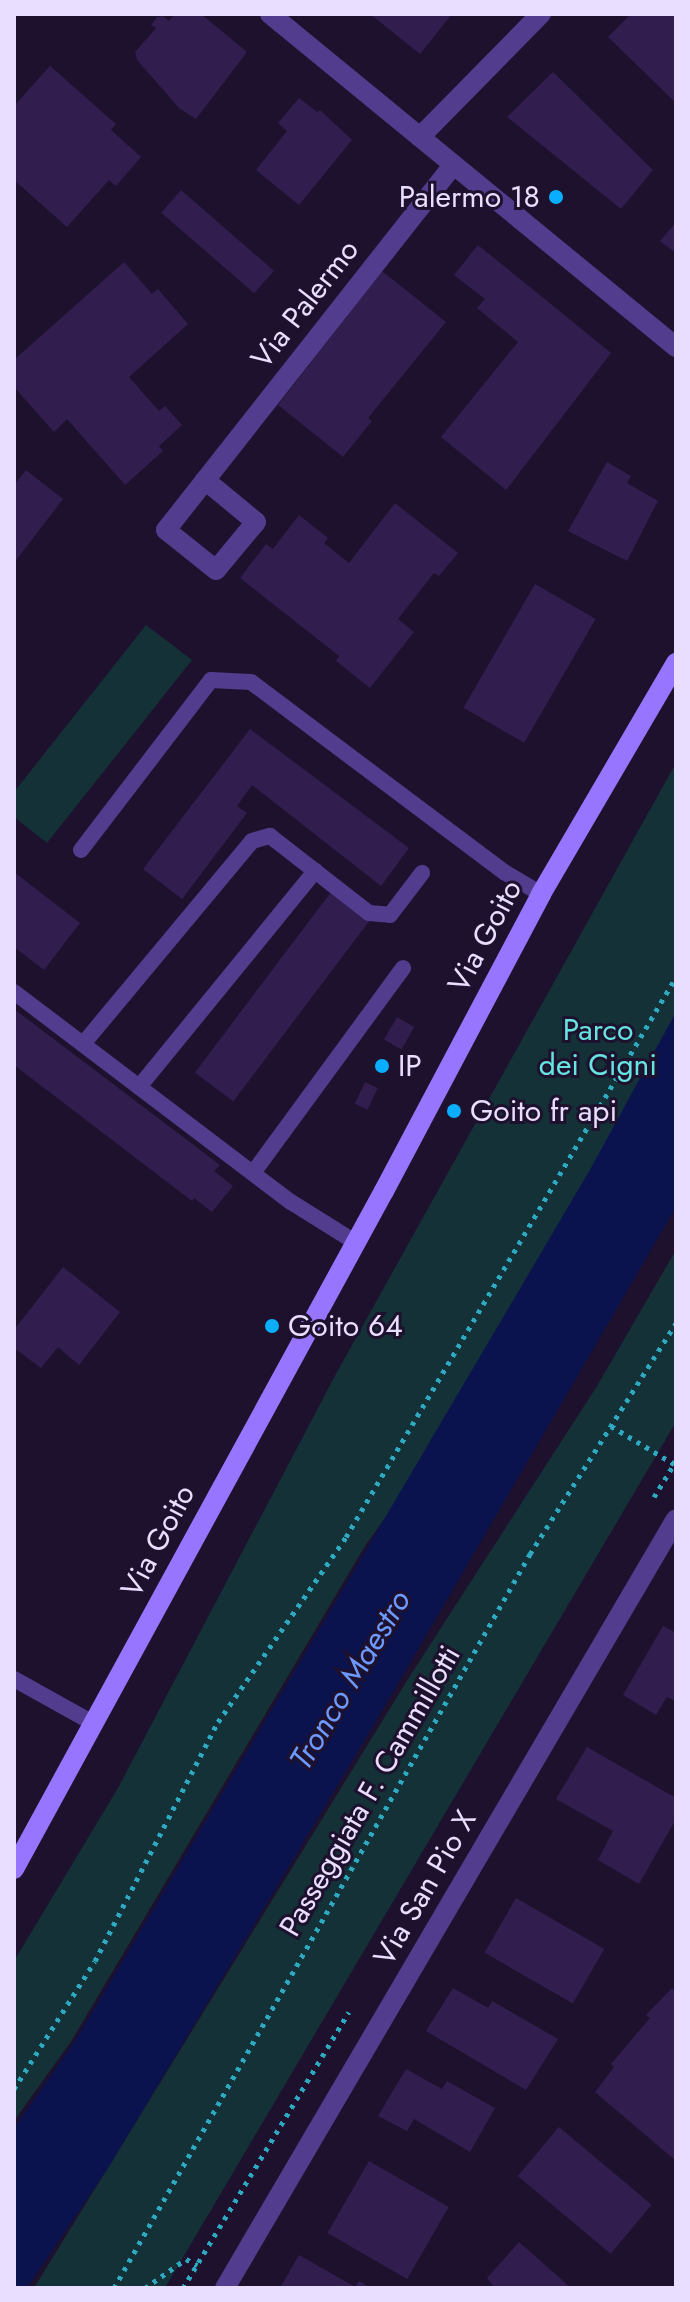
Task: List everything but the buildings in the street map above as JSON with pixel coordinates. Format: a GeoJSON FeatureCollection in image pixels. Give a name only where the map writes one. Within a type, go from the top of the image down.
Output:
{"type":"FeatureCollection","features":[{"type":"Feature","properties":{"kind":"main road","name":"Via Goito"},"geometry":{"type":"LineString","coordinates":[[14,1869],[541,894],[676,663]]}},
{"type":"Feature","properties":{"kind":"street"},"geometry":{"type":"LineString","coordinates":[[270,14],[676,347]]}},
{"type":"Feature","properties":{"kind":"street"},"geometry":{"type":"LineString","coordinates":[[420,137],[541,14]]}},
{"type":"Feature","properties":{"kind":"street","name":"Via Palermo"},"geometry":{"type":"LineString","coordinates":[[205,480],[256,522],[216,570],[166,530],[205,480],[453,165]]}},
{"type":"Feature","properties":{"kind":"street","name":"Via San Pio X"},"geometry":{"type":"LineString","coordinates":[[225,2288],[676,1519]]}},
{"type":"Feature","properties":{"kind":"lane"},"geometry":{"type":"LineString","coordinates":[[81,850],[211,680],[251,682],[504,872],[541,894]]}},
{"type":"Feature","properties":{"kind":"lane"},"geometry":{"type":"LineString","coordinates":[[83,1044],[252,841],[270,836],[369,913],[390,915],[422,873]]}},
{"type":"Feature","properties":{"kind":"lane"},"geometry":{"type":"LineString","coordinates":[[139,1087],[315,871]]}},
{"type":"Feature","properties":{"kind":"lane","name":"Via Goito"},"geometry":{"type":"LineString","coordinates":[[253,1173],[403,968]]}},
{"type":"Feature","properties":{"kind":"lane"},"geometry":{"type":"LineString","coordinates":[[14,992],[253,1173],[355,1242]]}},
{"type":"Feature","properties":{"kind":"lane"},"geometry":{"type":"LineString","coordinates":[[14,1679],[95,1724]]}},
{"type":"Feature","properties":{"kind":"path"},"geometry":{"type":"LineString","coordinates":[[14,2089],[95,1961],[218,1722],[346,1537],[676,977]]}},
{"type":"Feature","properties":{"kind":"path","name":"Passeggiata F. Cammillotti"},"geometry":{"type":"LineString","coordinates":[[114,2288],[530,1554],[676,1323]]}},
{"type":"Feature","properties":{"kind":"path"},"geometry":{"type":"LineString","coordinates":[[611,1426],[674,1464]]}},
{"type":"Feature","properties":{"kind":"path"},"geometry":{"type":"LineString","coordinates":[[145,2288],[186,2259],[197,2265]]}},
{"type":"Feature","properties":{"kind":"green space"},"geometry":{"type":"Polygon","coordinates":[[[146,625],[192,660],[47,843],[14,817],[14,792],[146,625]]]}},
{"type":"Feature","properties":{"kind":"green space","name":"Parco dei Cigni"},"geometry":{"type":"Polygon","coordinates":[[[676,763],[676,1056],[514,1338],[365,1546],[72,2040],[14,2121],[14,1961],[118,1788],[337,1372],[676,763]]]}},
{"type":"Feature","properties":{"kind":"green space"},"geometry":{"type":"Polygon","coordinates":[[[676,1250],[676,1422],[165,2288],[34,2288],[408,1679],[597,1386],[676,1250]]]}},
{"type":"Feature","properties":{"kind":"water","name":"Tronco Maestro"},"geometry":{"type":"Polygon","coordinates":[[[676,1012],[676,1207],[375,1723],[110,2165],[27,2288],[14,2288],[14,2128],[75,2041],[310,1645],[591,1168],[676,1012]]]}},
{"type":"Feature","properties":{"kind":"place","name":"Palermo 18"},"geometry":{"type":"Point","coordinates":[556,197]}},
{"type":"Feature","properties":{"kind":"place","name":"IP"},"geometry":{"type":"Point","coordinates":[382,1066]}},
{"type":"Feature","properties":{"kind":"place","name":"Goito fr api"},"geometry":{"type":"Point","coordinates":[454,1111]}},
{"type":"Feature","properties":{"kind":"place","name":"Goito 64"},"geometry":{"type":"Point","coordinates":[272,1326]}}]}
